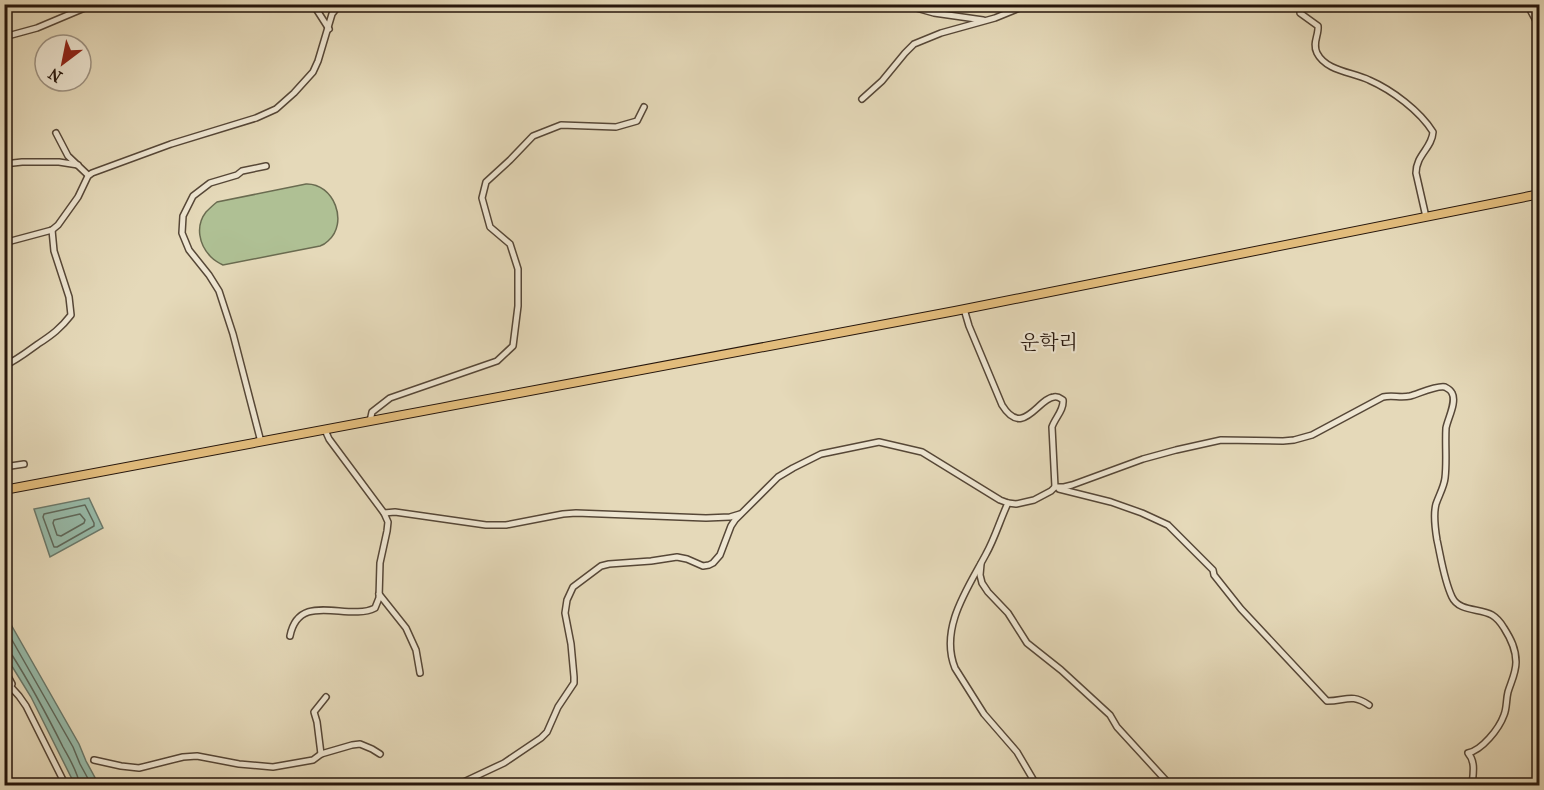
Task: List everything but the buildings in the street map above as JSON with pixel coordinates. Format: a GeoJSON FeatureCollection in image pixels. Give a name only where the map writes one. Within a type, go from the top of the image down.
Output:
{"type":"FeatureCollection","features":[{"type":"Feature","properties":{"kind":"main road"},"geometry":{"type":"LineString","coordinates":[[4,490],[963,309],[1539,194]]}},
{"type":"Feature","properties":{"kind":"street"},"geometry":{"type":"LineString","coordinates":[[4,37],[37,28],[94,4]]}},
{"type":"Feature","properties":{"kind":"street"},"geometry":{"type":"LineString","coordinates":[[313,4],[329,29]]}},
{"type":"Feature","properties":{"kind":"street"},"geometry":{"type":"LineString","coordinates":[[4,241],[52,230],[78,197],[88,175],[138,155],[256,118],[276,109],[313,72],[329,29],[332,14],[340,4]]}},
{"type":"Feature","properties":{"kind":"street"},"geometry":{"type":"LineString","coordinates":[[902,4],[934,13],[984,21]]}},
{"type":"Feature","properties":{"kind":"street"},"geometry":{"type":"LineString","coordinates":[[862,99],[882,81],[914,44],[941,33],[1034,4]]}},
{"type":"Feature","properties":{"kind":"street"},"geometry":{"type":"LineString","coordinates":[[1300,4],[1300,13],[1318,26],[1315,47],[1324,62],[1378,85],[1411,108],[1433,132],[1433,137],[1416,167],[1426,217]]}},
{"type":"Feature","properties":{"kind":"street"},"geometry":{"type":"LineString","coordinates":[[1527,4],[1539,28]]}},
{"type":"Feature","properties":{"kind":"street"},"geometry":{"type":"LineString","coordinates":[[370,421],[372,412],[390,398],[496,361],[513,345],[518,306],[518,269],[510,244],[490,227],[482,198],[486,182],[533,136],[561,124],[616,127],[637,122],[644,107]]}},
{"type":"Feature","properties":{"kind":"street"},"geometry":{"type":"LineString","coordinates":[[56,133],[68,156],[88,175]]}},
{"type":"Feature","properties":{"kind":"street"},"geometry":{"type":"LineString","coordinates":[[4,164],[45,162],[78,165]]}},
{"type":"Feature","properties":{"kind":"street"},"geometry":{"type":"LineString","coordinates":[[261,442],[233,334],[219,291],[189,250],[182,233],[183,216],[194,196],[210,183],[237,175],[242,171],[266,166]]}},
{"type":"Feature","properties":{"kind":"street"},"geometry":{"type":"LineString","coordinates":[[4,366],[25,355],[53,335],[71,315],[69,297],[54,250],[52,230]]}},
{"type":"Feature","properties":{"kind":"street"},"geometry":{"type":"LineString","coordinates":[[963,309],[1002,405],[1009,413],[1013,416],[1025,417],[1050,398],[1059,397],[1063,400],[1062,408],[1052,427],[1055,487]]}},
{"type":"Feature","properties":{"kind":"street"},"geometry":{"type":"LineString","coordinates":[[455,786],[504,764],[548,732],[558,706],[574,683],[571,644],[565,613],[567,600],[573,587],[601,566],[609,564],[677,557],[703,566],[713,563],[720,555],[731,526],[741,513],[778,477],[821,454],[879,442],[922,452],[1000,500],[1008,503],[1024,502],[1034,500],[1055,487],[1072,485],[1143,459],[1176,450],[1221,440],[1283,441],[1304,438],[1383,397],[1409,396],[1445,387],[1453,394],[1453,400],[1446,427],[1445,479],[1434,511],[1436,536],[1443,568],[1452,598],[1456,602],[1466,608],[1493,616],[1499,621],[1511,639],[1516,662],[1504,716],[1482,746],[1468,753],[1473,764],[1472,786]]}},
{"type":"Feature","properties":{"kind":"street"},"geometry":{"type":"LineString","coordinates":[[290,636],[294,621],[304,614],[325,609],[362,613],[375,608],[379,598],[380,563],[388,522],[325,430]]}},
{"type":"Feature","properties":{"kind":"street"},"geometry":{"type":"LineString","coordinates":[[4,467],[24,464]]}},
{"type":"Feature","properties":{"kind":"street"},"geometry":{"type":"LineString","coordinates":[[1055,487],[1111,502],[1168,525],[1213,570],[1241,609],[1327,701],[1355,698],[1369,705]]}},
{"type":"Feature","properties":{"kind":"street"},"geometry":{"type":"LineString","coordinates":[[1008,503],[990,545],[963,595],[951,632],[952,660],[984,714],[1017,752],[1037,786]]}},
{"type":"Feature","properties":{"kind":"street"},"geometry":{"type":"LineString","coordinates":[[384,513],[395,512],[486,525],[506,525],[576,513],[706,518],[730,517],[741,513]]}},
{"type":"Feature","properties":{"kind":"street"},"geometry":{"type":"LineString","coordinates":[[981,563],[982,583],[1008,613],[1027,643],[1061,670],[1110,715],[1117,727],[1171,786]]}},
{"type":"Feature","properties":{"kind":"street"},"geometry":{"type":"LineString","coordinates":[[378,592],[406,628],[416,650],[420,673]]}},
{"type":"Feature","properties":{"kind":"street"},"geometry":{"type":"LineString","coordinates":[[4,669],[12,684],[4,693]]}},
{"type":"Feature","properties":{"kind":"street"},"geometry":{"type":"LineString","coordinates":[[10,686],[26,706],[66,786]]}},
{"type":"Feature","properties":{"kind":"street"},"geometry":{"type":"LineString","coordinates":[[321,754],[314,712],[326,697]]}},
{"type":"Feature","properties":{"kind":"street"},"geometry":{"type":"LineString","coordinates":[[94,760],[139,768],[183,757],[197,756],[238,764],[273,767],[313,760],[337,748],[360,744],[380,754]]}},
{"type":"Feature","properties":{"kind":"shaded area"},"geometry":{"type":"Polygon","coordinates":[[[306,184],[316,185],[324,190],[335,205],[338,215],[337,224],[328,241],[320,246],[223,265],[207,252],[201,241],[200,223],[206,212],[217,202],[306,184]]]}},
{"type":"Feature","properties":{"kind":"water"},"geometry":{"type":"Polygon","coordinates":[[[89,498],[103,528],[50,557],[34,509],[89,498]]]}},
{"type":"Feature","properties":{"kind":"water"},"geometry":{"type":"Polygon","coordinates":[[[5,614],[79,744],[99,785],[75,785],[31,697],[5,655],[5,614]]]}},
{"type":"Feature","properties":{"kind":"district","name":"운학리"},"geometry":{"type":"Point","coordinates":[1049,342]}}]}
